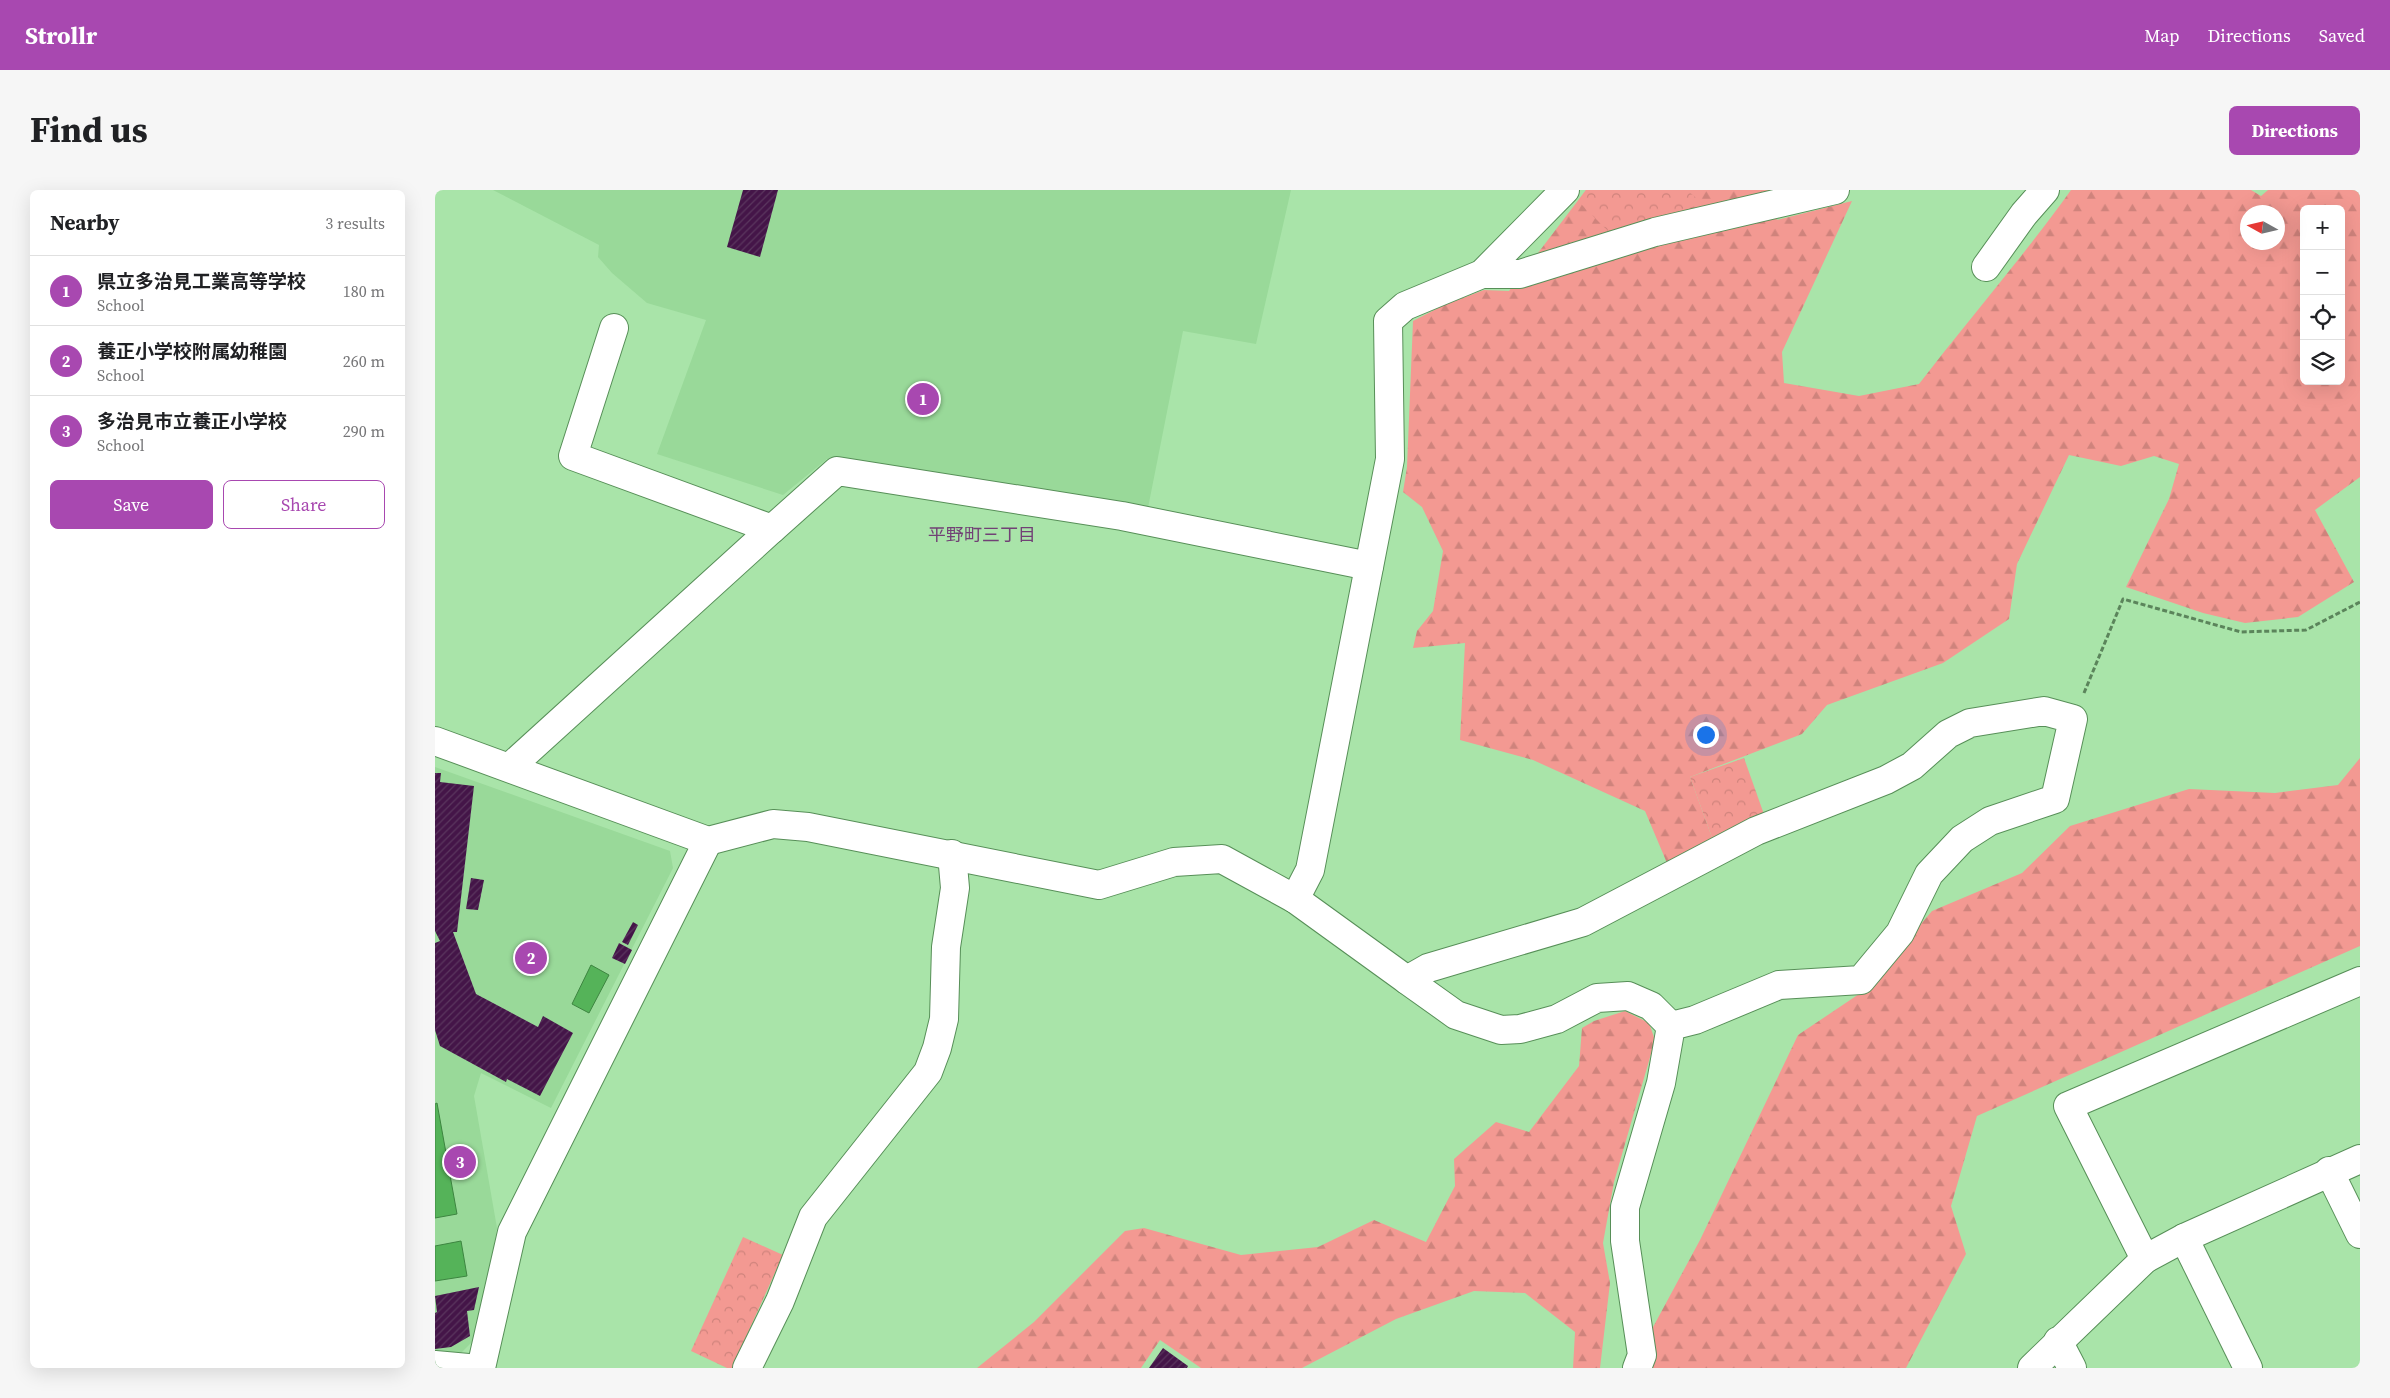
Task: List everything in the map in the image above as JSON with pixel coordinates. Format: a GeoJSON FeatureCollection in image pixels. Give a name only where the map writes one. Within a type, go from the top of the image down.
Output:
{"type":"FeatureCollection","features":[{"type":"Feature","properties":{"kind":"street"},"geometry":{"type":"LineString","coordinates":[[1482,274],[1565,190]]}},
{"type":"Feature","properties":{"kind":"street"},"geometry":{"type":"LineString","coordinates":[[1295,899],[1310,870],[1390,459],[1389,321],[1405,306],[1482,274],[1521,274],[1655,232],[1835,190]]}},
{"type":"Feature","properties":{"kind":"street"},"geometry":{"type":"LineString","coordinates":[[1987,266],[2024,214],[2045,190]]}},
{"type":"Feature","properties":{"kind":"street"},"geometry":{"type":"LineString","coordinates":[[614,328],[573,456],[771,529]]}},
{"type":"Feature","properties":{"kind":"street"},"geometry":{"type":"LineString","coordinates":[[511,767],[837,471],[1122,516],[1369,566]]}},
{"type":"Feature","properties":{"kind":"street"},"geometry":{"type":"LineString","coordinates":[[1407,980],[1428,968],[1583,922],[1756,831],[1886,780],[1911,766],[1947,734],[1970,723],[2044,710],[2073,719],[2055,799],[1990,820],[1962,839],[1929,874],[1900,933],[1861,980],[1779,985],[1695,1020],[1671,1026]]}},
{"type":"Feature","properties":{"kind":"street"},"geometry":{"type":"LineString","coordinates":[[435,741],[511,767],[708,841],[773,824],[809,828],[952,854],[1099,885],[1174,862],[1222,859],[1295,899],[1456,1015],[1501,1030],[1520,1029],[1557,1019],[1597,998],[1628,996],[1651,1006],[1671,1026]]}},
{"type":"Feature","properties":{"kind":"street"},"geometry":{"type":"LineString","coordinates":[[481,1368],[512,1232],[708,841]]}},
{"type":"Feature","properties":{"kind":"street"},"geometry":{"type":"LineString","coordinates":[[747,1368],[780,1301],[813,1217],[928,1072],[937,1048],[944,1020],[946,947],[955,888],[952,854]]}},
{"type":"Feature","properties":{"kind":"street"},"geometry":{"type":"LineString","coordinates":[[2145,1258],[2068,1106],[2360,981]]}},
{"type":"Feature","properties":{"kind":"street"},"geometry":{"type":"LineString","coordinates":[[1637,1368],[1641,1355],[1625,1241],[1625,1207],[1661,1084],[1671,1026]]}},
{"type":"Feature","properties":{"kind":"street"},"geometry":{"type":"LineString","coordinates":[[2031,1368],[2145,1258],[2329,1171],[2360,1159]]}},
{"type":"Feature","properties":{"kind":"street"},"geometry":{"type":"LineString","coordinates":[[2329,1171],[2360,1234]]}},
{"type":"Feature","properties":{"kind":"street"},"geometry":{"type":"LineString","coordinates":[[2184,1238],[2248,1368]]}},
{"type":"Feature","properties":{"kind":"street"},"geometry":{"type":"LineString","coordinates":[[2058,1341],[2072,1368]]}},
{"type":"Feature","properties":{"kind":"street"},"geometry":{"type":"LineString","coordinates":[[435,1365],[468,1368]]}},
{"type":"Feature","properties":{"kind":"path"},"geometry":{"type":"LineString","coordinates":[[2073,719],[2123,600],[2241,632],[2306,630],[2360,602]]}},
{"type":"Feature","properties":{"kind":"shaded area"},"geometry":{"type":"Polygon","coordinates":[[[493,190],[1291,190],[1256,344],[1183,331],[1147,513],[827,459],[783,495],[657,454],[706,320],[647,303],[612,273],[598,257],[599,245],[493,190]]]}},
{"type":"Feature","properties":{"kind":"shaded area"},"geometry":{"type":"Polygon","coordinates":[[[435,767],[670,851],[673,868],[551,1108],[481,1073],[474,1096],[497,1228],[479,1335],[459,1355],[435,1352],[435,767]]]}},
{"type":"Feature","properties":{"kind":"shaded area"},"geometry":{"type":"Polygon","coordinates":[[[591,965],[609,975],[589,1013],[572,1004],[591,965]]]}},
{"type":"Feature","properties":{"kind":"shaded area"},"geometry":{"type":"Polygon","coordinates":[[[437,1103],[457,1214],[435,1218],[435,1104],[437,1103]]]}},
{"type":"Feature","properties":{"kind":"shaded area"},"geometry":{"type":"Polygon","coordinates":[[[461,1241],[467,1276],[435,1281],[435,1246],[461,1241]]]}},
{"type":"Feature","properties":{"kind":"green space"},"geometry":{"type":"Polygon","coordinates":[[[1586,190],[1773,190],[1777,220],[1852,201],[1782,352],[1784,383],[1859,396],[1919,384],[2071,190],[2251,190],[2261,196],[2268,190],[2360,190],[2360,477],[2315,510],[2354,582],[2298,617],[2245,623],[2203,613],[2126,587],[2169,499],[2179,464],[2154,456],[2121,466],[2069,455],[2017,564],[2009,619],[1943,663],[1827,705],[1802,734],[1690,777],[1714,843],[1667,863],[1645,811],[1533,760],[1460,740],[1465,643],[1413,648],[1417,631],[1433,611],[1443,551],[1422,507],[1403,492],[1407,467],[1413,321],[1444,305],[1484,290],[1509,291],[1586,190]]]}},
{"type":"Feature","properties":{"kind":"green space"},"geometry":{"type":"Polygon","coordinates":[[[1586,190],[1687,190],[1703,204],[1608,231],[1578,201],[1586,190]]]}},
{"type":"Feature","properties":{"kind":"green space"},"geometry":{"type":"Polygon","coordinates":[[[1744,758],[1766,820],[1714,843],[1690,777],[1744,758]]]}},
{"type":"Feature","properties":{"kind":"green space"},"geometry":{"type":"Polygon","coordinates":[[[2360,758],[2360,946],[1977,1116],[1951,1206],[1966,1254],[1906,1368],[1642,1368],[1652,1329],[1700,1240],[1798,1035],[1865,990],[1932,911],[2022,873],[2070,826],[2189,789],[2275,793],[2338,785],[2360,758]]]}},
{"type":"Feature","properties":{"kind":"green space"},"geometry":{"type":"Polygon","coordinates":[[[1625,1011],[1649,1023],[1655,1040],[1614,1182],[1603,1243],[1610,1283],[1600,1368],[1573,1368],[1575,1332],[1525,1293],[1474,1291],[1396,1319],[1302,1368],[1201,1368],[1160,1340],[1141,1368],[977,1368],[1034,1322],[1125,1231],[1144,1228],[1241,1255],[1318,1247],[1374,1220],[1426,1242],[1455,1186],[1454,1159],[1496,1122],[1529,1132],[1579,1066],[1582,1028],[1594,1021],[1625,1011]]]}},
{"type":"Feature","properties":{"kind":"green space"},"geometry":{"type":"Polygon","coordinates":[[[743,1237],[783,1255],[732,1368],[727,1368],[691,1351],[743,1237]]]}},
{"type":"Feature","properties":{"kind":"building"},"geometry":{"type":"Polygon","coordinates":[[[743,190],[778,190],[760,257],[727,247],[743,190]]]}},
{"type":"Feature","properties":{"kind":"building"},"geometry":{"type":"Polygon","coordinates":[[[435,773],[441,773],[440,782],[474,786],[457,932],[453,932],[476,994],[538,1027],[543,1016],[573,1033],[540,1096],[507,1079],[506,1082],[440,1046],[435,1030],[435,943],[440,941],[435,931],[435,773]]]}},
{"type":"Feature","properties":{"kind":"building"},"geometry":{"type":"Polygon","coordinates":[[[471,878],[484,880],[478,910],[466,909],[471,878]]]}},
{"type":"Feature","properties":{"kind":"building"},"geometry":{"type":"Polygon","coordinates":[[[633,922],[638,925],[628,945],[622,942],[633,922]]]}},
{"type":"Feature","properties":{"kind":"building"},"geometry":{"type":"Polygon","coordinates":[[[619,943],[632,950],[625,964],[612,958],[619,943]]]}},
{"type":"Feature","properties":{"kind":"building"},"geometry":{"type":"Polygon","coordinates":[[[479,1287],[474,1310],[467,1311],[470,1336],[451,1347],[435,1349],[435,1313],[437,1312],[435,1296],[479,1287]]]}},
{"type":"Feature","properties":{"kind":"building"},"geometry":{"type":"Polygon","coordinates":[[[1163,1348],[1188,1366],[1187,1368],[1149,1368],[1163,1348]]]}},
{"type":"Feature","properties":{"kind":"place","name":"県立多治見工業高等学校"},"geometry":{"type":"Point","coordinates":[923,399]}},
{"type":"Feature","properties":{"kind":"place","name":"養正小学校附属幼稚園"},"geometry":{"type":"Point","coordinates":[531,958]}},
{"type":"Feature","properties":{"kind":"place","name":"多治見市立養正小学校"},"geometry":{"type":"Point","coordinates":[460,1162]}},
{"type":"Feature","properties":{"kind":"district","name":"平野町三丁目"},"geometry":{"type":"Point","coordinates":[982,535]}}]}
